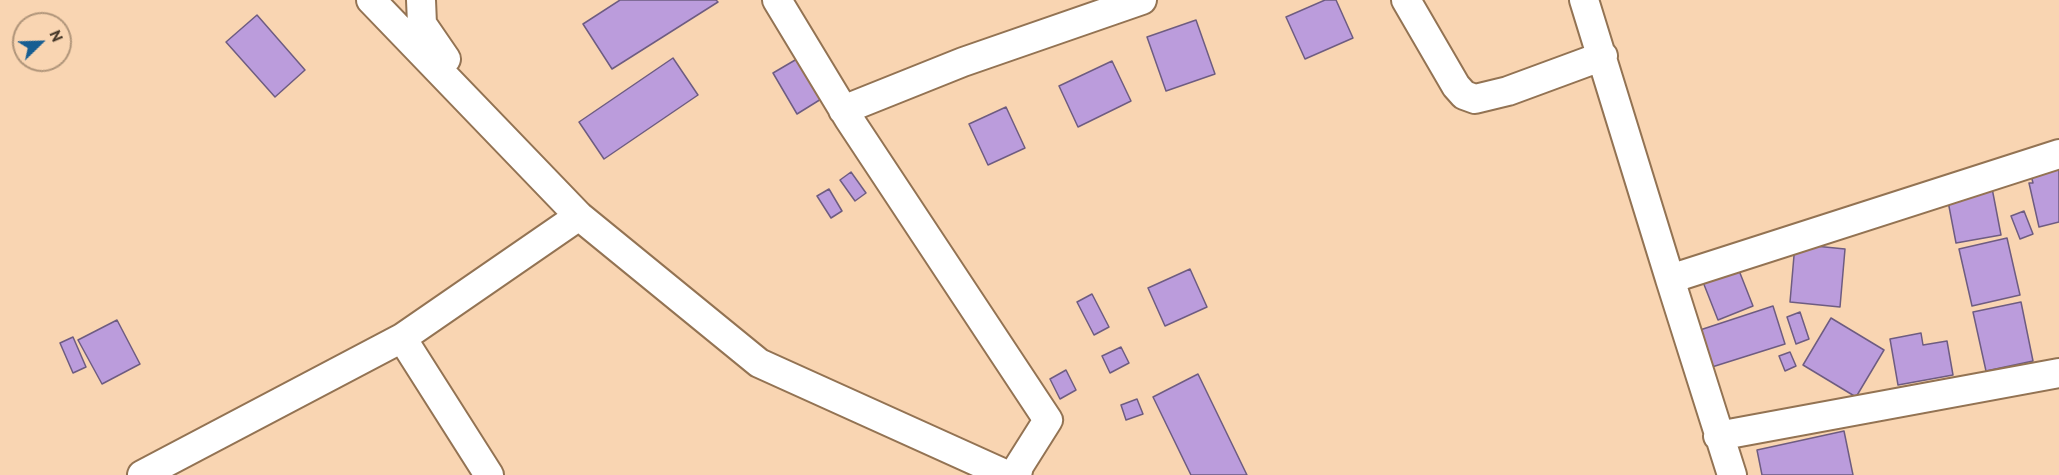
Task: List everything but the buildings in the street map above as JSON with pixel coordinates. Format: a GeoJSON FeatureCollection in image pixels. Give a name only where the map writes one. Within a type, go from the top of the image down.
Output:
{"type":"FeatureCollection","features":[{"type":"Feature","properties":{"kind":"street"},"geometry":{"type":"LineString","coordinates":[[371,0],[579,216],[759,363],[1007,475]]}},
{"type":"Feature","properties":{"kind":"street"},"geometry":{"type":"LineString","coordinates":[[421,0],[422,24],[501,137]]}},
{"type":"Feature","properties":{"kind":"street"},"geometry":{"type":"LineString","coordinates":[[777,0],[843,110],[1048,420],[1019,466],[1017,475]]}},
{"type":"Feature","properties":{"kind":"street"},"geometry":{"type":"LineString","coordinates":[[843,110],[963,62],[1142,0]]}},
{"type":"Feature","properties":{"kind":"street"},"geometry":{"type":"LineString","coordinates":[[1406,0],[1456,86],[1464,95],[1475,99],[1508,91],[1603,56]]}},
{"type":"Feature","properties":{"kind":"street"},"geometry":{"type":"LineString","coordinates":[[1584,0],[1732,475]]}},
{"type":"Feature","properties":{"kind":"street"},"geometry":{"type":"LineString","coordinates":[[1670,279],[2059,154]]}},
{"type":"Feature","properties":{"kind":"street"},"geometry":{"type":"LineString","coordinates":[[142,475],[402,338],[579,216]]}},
{"type":"Feature","properties":{"kind":"street"},"geometry":{"type":"LineString","coordinates":[[402,338],[489,475]]}},
{"type":"Feature","properties":{"kind":"street"},"geometry":{"type":"LineString","coordinates":[[1718,436],[2059,373]]}}]}
